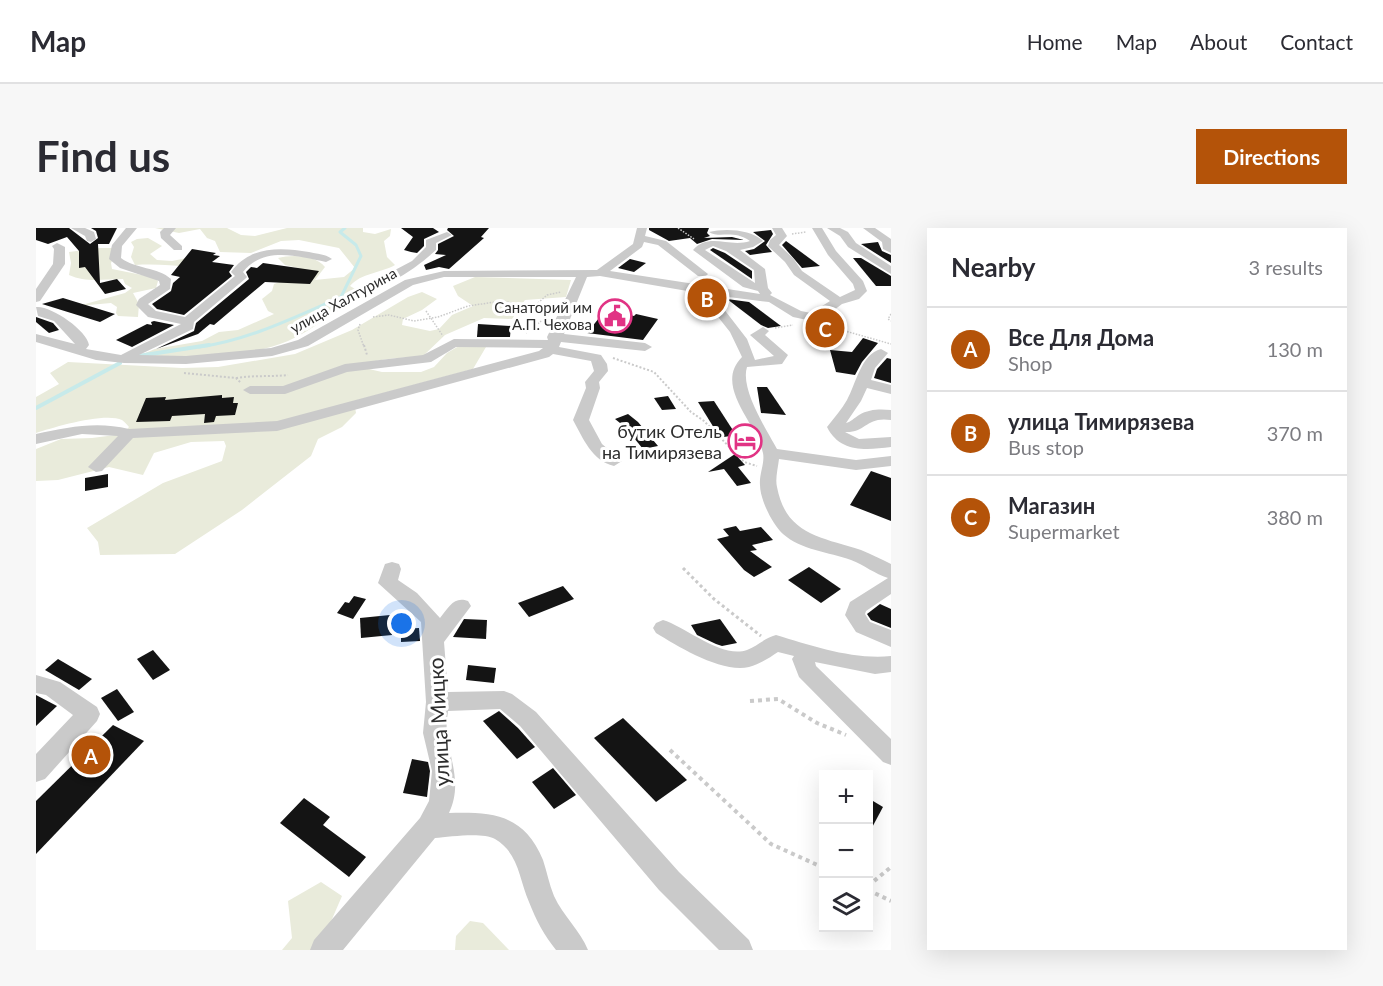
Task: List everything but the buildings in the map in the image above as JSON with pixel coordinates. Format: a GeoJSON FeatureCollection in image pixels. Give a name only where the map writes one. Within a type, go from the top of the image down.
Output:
{"type":"FeatureCollection","features":[{"type":"Feature","properties":{"kind":"street"},"geometry":{"type":"LineString","coordinates":[[76,228],[90,234],[91,239]]}},
{"type":"Feature","properties":{"kind":"street"},"geometry":{"type":"LineString","coordinates":[[132,228],[117,245],[115,260],[122,266],[153,272],[165,279],[166,286],[143,302],[142,306],[152,314],[187,321],[233,286],[241,277],[237,272],[241,265],[255,256],[267,252],[284,252],[326,259]]}},
{"type":"Feature","properties":{"kind":"street"},"geometry":{"type":"LineString","coordinates":[[171,228],[165,232],[165,236],[178,248]]}},
{"type":"Feature","properties":{"kind":"street"},"geometry":{"type":"LineString","coordinates":[[832,228],[844,234],[852,245],[891,270]]}},
{"type":"Feature","properties":{"kind":"street"},"geometry":{"type":"LineString","coordinates":[[868,228],[887,241],[887,247],[891,250]]}},
{"type":"Feature","properties":{"kind":"street"},"geometry":{"type":"LineString","coordinates":[[600,273],[638,245],[642,230],[702,274]]}},
{"type":"Feature","properties":{"kind":"street"},"geometry":{"type":"LineString","coordinates":[[729,248],[758,241],[740,230],[709,237],[698,250],[747,285],[762,288]]}},
{"type":"Feature","properties":{"kind":"street"},"geometry":{"type":"LineString","coordinates":[[709,237],[759,269],[762,288],[797,319],[821,314],[838,302],[855,296],[861,291],[859,283],[832,253],[817,230]]}},
{"type":"Feature","properties":{"kind":"street"},"geometry":{"type":"LineString","coordinates":[[779,231],[773,246],[789,260],[798,273],[838,302]]}},
{"type":"Feature","properties":{"kind":"street"},"geometry":{"type":"LineString","coordinates":[[388,292],[380,288],[380,282],[416,263],[432,248],[430,242],[447,235]]}},
{"type":"Feature","properties":{"kind":"street"},"geometry":{"type":"LineString","coordinates":[[57,246],[60,247],[59,264],[37,305],[42,313],[58,318],[82,341],[82,345],[77,350]]}},
{"type":"Feature","properties":{"kind":"street"},"geometry":{"type":"LineString","coordinates":[[36,439],[66,431],[99,427],[129,434],[277,426],[544,354],[552,343],[583,273]]}},
{"type":"Feature","properties":{"kind":"street","name":"улица Халтурина"},"geometry":{"type":"LineString","coordinates":[[36,338],[96,356],[124,359],[186,360],[272,352],[303,343],[344,321],[388,292],[418,279],[444,274],[600,273],[749,297]]}},
{"type":"Feature","properties":{"kind":"street"},"geometry":{"type":"LineString","coordinates":[[703,290],[745,343],[749,358],[740,368],[739,379],[770,462],[768,486],[777,512],[787,528],[815,544],[838,549],[891,572]]}},
{"type":"Feature","properties":{"kind":"street"},"geometry":{"type":"LineString","coordinates":[[749,297],[772,299]]}},
{"type":"Feature","properties":{"kind":"street"},"geometry":{"type":"LineString","coordinates":[[749,297],[772,314]]}},
{"type":"Feature","properties":{"kind":"street"},"geometry":{"type":"LineString","coordinates":[[124,359],[188,327],[187,321]]}},
{"type":"Feature","properties":{"kind":"street"},"geometry":{"type":"LineString","coordinates":[[744,363],[777,361],[781,355],[757,335],[769,330]]}},
{"type":"Feature","properties":{"kind":"street"},"geometry":{"type":"LineString","coordinates":[[250,390],[285,390],[345,368],[426,359],[454,343],[515,345],[552,343],[645,348]]}},
{"type":"Feature","properties":{"kind":"street"},"geometry":{"type":"LineString","coordinates":[[552,343],[596,358],[600,364],[601,371],[592,382],[581,420],[596,447],[614,461]]}},
{"type":"Feature","properties":{"kind":"street"},"geometry":{"type":"LineString","coordinates":[[835,427],[854,401],[866,377],[868,367],[886,349]]}},
{"type":"Feature","properties":{"kind":"street"},"geometry":{"type":"LineString","coordinates":[[866,377],[891,377]]}},
{"type":"Feature","properties":{"kind":"street"},"geometry":{"type":"LineString","coordinates":[[866,377],[891,390]]}},
{"type":"Feature","properties":{"kind":"street"},"geometry":{"type":"LineString","coordinates":[[854,401],[891,402]]}},
{"type":"Feature","properties":{"kind":"street"},"geometry":{"type":"LineString","coordinates":[[835,427],[853,428],[863,417],[880,413],[891,415]]}},
{"type":"Feature","properties":{"kind":"street"},"geometry":{"type":"LineString","coordinates":[[835,427],[837,434],[848,441],[862,445],[891,442]]}},
{"type":"Feature","properties":{"kind":"street"},"geometry":{"type":"LineString","coordinates":[[96,467],[129,434]]}},
{"type":"Feature","properties":{"kind":"street"},"geometry":{"type":"LineString","coordinates":[[770,462],[856,465],[891,461]]}},
{"type":"Feature","properties":{"kind":"street"},"geometry":{"type":"LineString","coordinates":[[392,569],[388,583],[410,598],[431,619],[434,640]]}},
{"type":"Feature","properties":{"kind":"street"},"geometry":{"type":"LineString","coordinates":[[891,584],[857,606],[855,615],[863,627],[891,639]]}},
{"type":"Feature","properties":{"kind":"street","name":"улица Мицко"},"geometry":{"type":"LineString","coordinates":[[324,950],[429,826],[441,803],[444,771],[435,733],[437,702],[434,640],[461,606]]}},
{"type":"Feature","properties":{"kind":"street"},"geometry":{"type":"LineString","coordinates":[[663,628],[701,649],[720,656],[747,659],[776,643],[809,653],[875,666],[891,664]]}},
{"type":"Feature","properties":{"kind":"street"},"geometry":{"type":"LineString","coordinates":[[809,653],[803,659],[807,670],[891,755]]}},
{"type":"Feature","properties":{"kind":"street"},"geometry":{"type":"LineString","coordinates":[[36,684],[52,688],[89,714],[36,771]]}},
{"type":"Feature","properties":{"kind":"street"},"geometry":{"type":"LineString","coordinates":[[437,702],[504,700],[528,718],[669,881],[739,950]]}},
{"type":"Feature","properties":{"kind":"street"},"geometry":{"type":"LineString","coordinates":[[429,826],[483,824],[501,828],[521,845],[530,862],[541,899],[554,925],[574,950]]}},
{"type":"Feature","properties":{"kind":"path"},"geometry":{"type":"LineString","coordinates":[[678,228],[709,237]]}},
{"type":"Feature","properties":{"kind":"path"},"geometry":{"type":"LineString","coordinates":[[779,231],[817,230]]}},
{"type":"Feature","properties":{"kind":"path"},"geometry":{"type":"LineString","coordinates":[[367,357],[358,330],[361,323],[371,317],[389,315],[414,321],[487,302],[502,301],[522,304],[538,303],[554,307],[548,316],[517,340],[515,345]]}},
{"type":"Feature","properties":{"kind":"path"},"geometry":{"type":"LineString","coordinates":[[426,310],[447,343]]}},
{"type":"Feature","properties":{"kind":"path"},"geometry":{"type":"LineString","coordinates":[[891,314],[888,319],[891,321]]}},
{"type":"Feature","properties":{"kind":"path"},"geometry":{"type":"LineString","coordinates":[[812,317],[827,327],[886,349]]}},
{"type":"Feature","properties":{"kind":"path"},"geometry":{"type":"LineString","coordinates":[[769,330],[797,319]]}},
{"type":"Feature","properties":{"kind":"path"},"geometry":{"type":"LineString","coordinates":[[596,358],[618,358],[654,372],[691,412],[704,421],[744,462],[770,462]]}},
{"type":"Feature","properties":{"kind":"path"},"geometry":{"type":"LineString","coordinates":[[180,372],[236,378],[300,374],[316,378]]}},
{"type":"Feature","properties":{"kind":"path"},"geometry":{"type":"LineString","coordinates":[[236,378],[250,390]]}},
{"type":"Feature","properties":{"kind":"path"},"geometry":{"type":"LineString","coordinates":[[684,568],[714,599],[766,640],[776,643]]}},
{"type":"Feature","properties":{"kind":"path"},"geometry":{"type":"LineString","coordinates":[[750,701],[778,699],[817,723],[849,736]]}},
{"type":"Feature","properties":{"kind":"path"},"geometry":{"type":"LineString","coordinates":[[670,750],[771,844],[819,866]]}},
{"type":"Feature","properties":{"kind":"path"},"geometry":{"type":"LineString","coordinates":[[873,883],[891,867]]}},
{"type":"Feature","properties":{"kind":"path"},"geometry":{"type":"LineString","coordinates":[[873,891],[891,901]]}},
{"type":"Feature","properties":{"kind":"green space"},"geometry":{"type":"Polygon","coordinates":[[[155,228],[227,228],[241,235],[255,236],[287,228],[363,228],[363,232],[375,234],[391,229],[390,236],[384,241],[387,257],[395,265],[355,282],[350,286],[362,293],[359,299],[288,341],[271,347],[234,354],[138,356],[155,349],[202,341],[219,332],[238,330],[274,314],[268,311],[262,299],[272,291],[274,284],[293,277],[298,268],[285,265],[278,258],[303,256],[316,260],[325,267],[315,280],[344,277],[355,268],[339,248],[299,240],[281,241],[251,253],[220,252],[215,241],[207,238],[200,229],[179,233],[155,228]]]}},
{"type":"Feature","properties":{"kind":"green space"},"geometry":{"type":"Polygon","coordinates":[[[148,238],[162,246],[150,254],[157,260],[172,261],[192,257],[227,268],[230,273],[171,265],[135,265],[131,257],[134,247],[131,242],[148,238]]]}},
{"type":"Feature","properties":{"kind":"green space"},"geometry":{"type":"Polygon","coordinates":[[[112,248],[116,252],[111,263],[112,269],[152,277],[158,281],[156,288],[133,293],[139,304],[138,317],[118,316],[117,307],[111,303],[78,306],[125,293],[132,288],[125,284],[123,279],[89,280],[69,275],[71,263],[69,252],[112,248]]]}},
{"type":"Feature","properties":{"kind":"green space"},"geometry":{"type":"Polygon","coordinates":[[[475,277],[571,280],[566,297],[525,300],[512,319],[484,318],[445,335],[422,357],[383,360],[360,367],[382,372],[421,372],[434,367],[447,353],[469,340],[486,347],[473,369],[354,401],[356,413],[342,427],[318,439],[311,456],[242,510],[175,554],[100,555],[98,542],[87,528],[163,483],[222,461],[226,446],[224,441],[191,442],[154,453],[143,475],[109,467],[58,480],[36,481],[36,449],[61,439],[123,434],[129,427],[122,420],[104,418],[79,421],[36,433],[36,397],[59,384],[50,373],[68,362],[182,368],[218,367],[295,354],[352,330],[408,297],[422,292],[437,299],[422,310],[403,319],[402,325],[430,331],[439,329],[452,315],[473,306],[458,296],[453,286],[475,277]]]}},
{"type":"Feature","properties":{"kind":"green space"},"geometry":{"type":"Polygon","coordinates":[[[321,882],[342,896],[326,933],[314,950],[282,950],[292,938],[288,901],[321,882]]]}},
{"type":"Feature","properties":{"kind":"green space"},"geometry":{"type":"Polygon","coordinates":[[[470,921],[483,923],[509,950],[455,950],[456,936],[470,921]]]}},
{"type":"Feature","properties":{"kind":"waterway"},"geometry":{"type":"LineString","coordinates":[[199,347],[254,333],[341,297],[361,256],[356,245],[340,232],[345,228]]}},
{"type":"Feature","properties":{"kind":"waterway"},"geometry":{"type":"LineString","coordinates":[[138,356],[209,345]]}},
{"type":"Feature","properties":{"kind":"waterway"},"geometry":{"type":"LineString","coordinates":[[36,408],[120,363]]}},
{"type":"Feature","properties":{"kind":"place","name":"улица Тимирязева"},"geometry":{"type":"Point","coordinates":[707,298]}},
{"type":"Feature","properties":{"kind":"place","name":"Санаторий им А.П. Чехова"},"geometry":{"type":"Point","coordinates":[615,316]}},
{"type":"Feature","properties":{"kind":"place","name":"Магазин"},"geometry":{"type":"Point","coordinates":[825,328]}},
{"type":"Feature","properties":{"kind":"place","name":"бутик Отель на Тимирязева"},"geometry":{"type":"Point","coordinates":[745,441]}},
{"type":"Feature","properties":{"kind":"place","name":"Все Для Дома"},"geometry":{"type":"Point","coordinates":[91,755]}}]}
